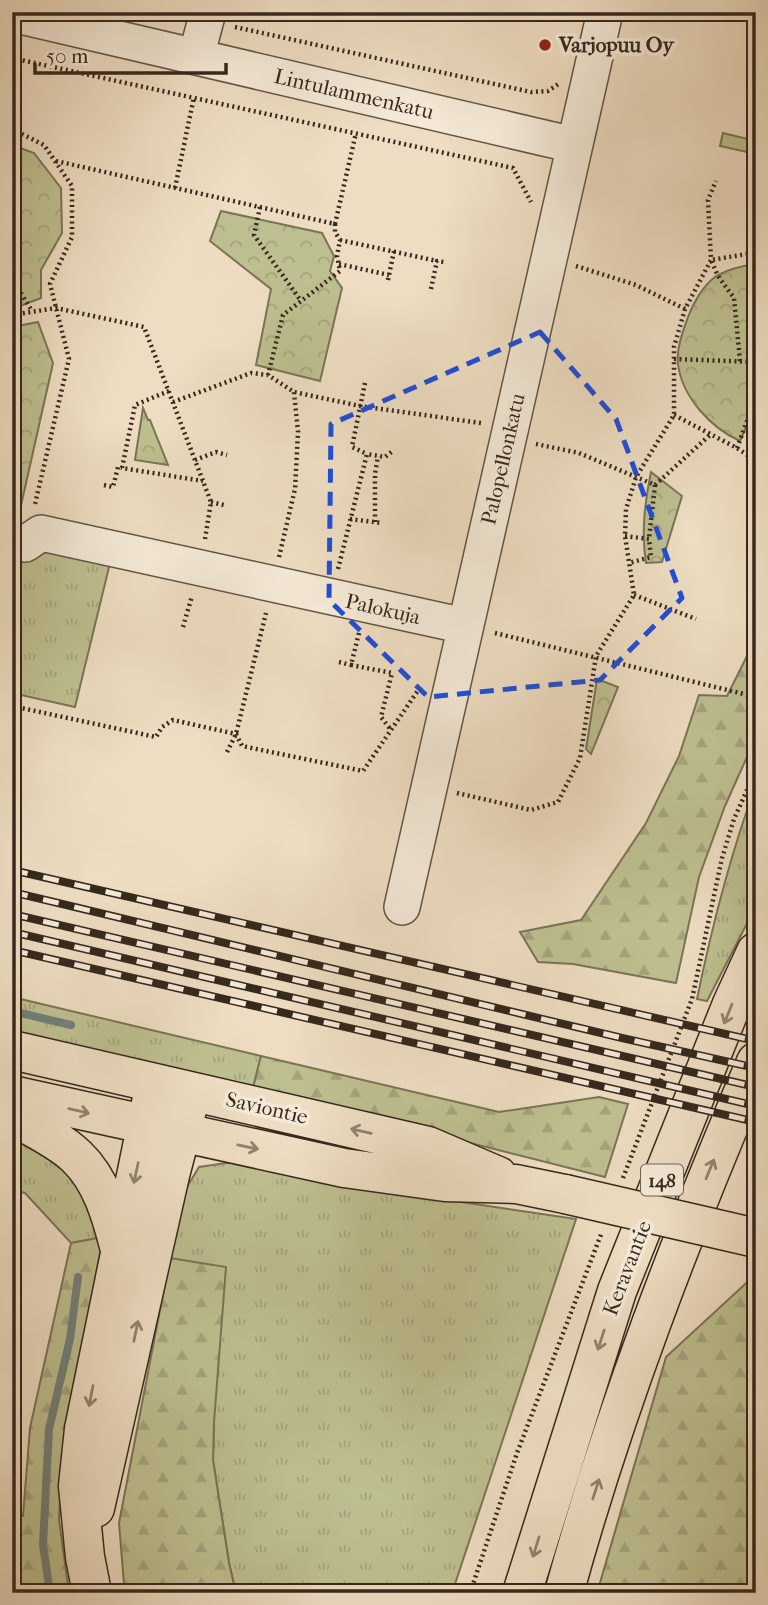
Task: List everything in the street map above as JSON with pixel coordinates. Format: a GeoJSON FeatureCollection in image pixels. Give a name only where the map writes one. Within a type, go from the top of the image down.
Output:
{"type":"FeatureCollection","features":[{"type":"Feature","properties":{"kind":"main road","name":"Keravantie"},"geometry":{"type":"LineString","coordinates":[[522,1592],[617,1291],[732,1004],[756,951]]}},
{"type":"Feature","properties":{"kind":"main road","name":"Saviontie"},"geometry":{"type":"LineString","coordinates":[[12,1050],[428,1146],[516,1184]]}},
{"type":"Feature","properties":{"kind":"main road","name":"Keravantie"},"geometry":{"type":"LineString","coordinates":[[564,1593],[659,1301],[711,1166],[756,1062]]}},
{"type":"Feature","properties":{"kind":"main road"},"geometry":{"type":"LineString","coordinates":[[85,1540],[99,1496],[164,1130],[155,1082]]}},
{"type":"Feature","properties":{"kind":"main road"},"geometry":{"type":"LineString","coordinates":[[92,1593],[85,1557],[78,1486],[84,1429],[120,1250],[164,1130],[192,1091]]}},
{"type":"Feature","properties":{"kind":"main road","name":"Saviontie"},"geometry":{"type":"LineString","coordinates":[[12,1095],[344,1168],[445,1182],[516,1184],[756,1238]]}},
{"type":"Feature","properties":{"kind":"main road"},"geometry":{"type":"LineString","coordinates":[[12,1116],[77,1157],[99,1185],[120,1250]]}},
{"type":"Feature","properties":{"kind":"main road"},"geometry":{"type":"LineString","coordinates":[[575,1554],[575,1593]]}},
{"type":"Feature","properties":{"kind":"street","name":"Palopellonkatu"},"geometry":{"type":"LineString","coordinates":[[402,907],[465,626],[517,435],[560,209],[605,12]]}},
{"type":"Feature","properties":{"kind":"street","name":"Lintulammenkatu"},"geometry":{"type":"LineString","coordinates":[[12,14],[574,145]]}},
{"type":"Feature","properties":{"kind":"street"},"geometry":{"type":"LineString","coordinates":[[196,57],[207,16]]}},
{"type":"Feature","properties":{"kind":"street","name":"Palokuja"},"geometry":{"type":"LineString","coordinates":[[19,543],[41,533],[465,626]]}},
{"type":"Feature","properties":{"kind":"path"},"geometry":{"type":"LineString","coordinates":[[207,16],[531,92],[548,91],[570,77],[589,81]]}},
{"type":"Feature","properties":{"kind":"path"},"geometry":{"type":"LineString","coordinates":[[12,58],[513,168],[529,202],[560,209]]}},
{"type":"Feature","properties":{"kind":"path"},"geometry":{"type":"LineString","coordinates":[[175,187],[194,97]]}},
{"type":"Feature","properties":{"kind":"path"},"geometry":{"type":"LineString","coordinates":[[12,129],[44,145],[72,186],[72,237],[50,284],[69,359],[19,543]]}},
{"type":"Feature","properties":{"kind":"path"},"geometry":{"type":"LineString","coordinates":[[268,375],[283,315],[340,271],[337,256],[340,240],[335,232],[335,224],[356,133]]}},
{"type":"Feature","properties":{"kind":"path"},"geometry":{"type":"LineString","coordinates":[[55,161],[335,224]]}},
{"type":"Feature","properties":{"kind":"path"},"geometry":{"type":"LineString","coordinates":[[716,181],[708,200],[711,260],[718,276],[734,298],[740,361]]}},
{"type":"Feature","properties":{"kind":"path"},"geometry":{"type":"LineString","coordinates":[[260,207],[254,235],[302,301]]}},
{"type":"Feature","properties":{"kind":"path"},"geometry":{"type":"LineString","coordinates":[[340,240],[444,262]]}},
{"type":"Feature","properties":{"kind":"path"},"geometry":{"type":"LineString","coordinates":[[339,264],[388,277],[394,251]]}},
{"type":"Feature","properties":{"kind":"path"},"geometry":{"type":"LineString","coordinates":[[711,260],[756,255]]}},
{"type":"Feature","properties":{"kind":"path"},"geometry":{"type":"LineString","coordinates":[[446,791],[531,810],[558,802],[580,758],[596,656],[634,595],[625,536],[625,509],[636,477],[674,415],[674,347],[685,309],[711,260]]}},
{"type":"Feature","properties":{"kind":"path"},"geometry":{"type":"LineString","coordinates":[[431,289],[437,261]]}},
{"type":"Feature","properties":{"kind":"path"},"geometry":{"type":"LineString","coordinates":[[565,262],[636,285],[685,309]]}},
{"type":"Feature","properties":{"kind":"path"},"geometry":{"type":"LineString","coordinates":[[12,279],[32,311]]}},
{"type":"Feature","properties":{"kind":"path"},"geometry":{"type":"LineString","coordinates":[[12,315],[56,308],[144,327],[211,502],[199,569],[183,627]]}},
{"type":"Feature","properties":{"kind":"path"},"geometry":{"type":"LineString","coordinates":[[674,359],[756,362]]}},
{"type":"Feature","properties":{"kind":"path"},"geometry":{"type":"LineString","coordinates":[[173,402],[251,373],[268,375],[294,392],[517,435],[579,453],[655,485]]}},
{"type":"Feature","properties":{"kind":"path"},"geometry":{"type":"LineString","coordinates":[[365,383],[352,447],[367,454],[385,457],[394,450]]}},
{"type":"Feature","properties":{"kind":"path"},"geometry":{"type":"LineString","coordinates":[[122,468],[135,405],[169,391]]}},
{"type":"Feature","properties":{"kind":"path"},"geometry":{"type":"LineString","coordinates":[[294,392],[298,432],[295,489]]}},
{"type":"Feature","properties":{"kind":"path"},"geometry":{"type":"LineString","coordinates":[[737,448],[756,397]]}},
{"type":"Feature","properties":{"kind":"path"},"geometry":{"type":"LineString","coordinates":[[674,415],[756,461]]}},
{"type":"Feature","properties":{"kind":"path"},"geometry":{"type":"LineString","coordinates":[[629,563],[651,557],[649,539],[655,485],[711,434]]}},
{"type":"Feature","properties":{"kind":"path"},"geometry":{"type":"LineString","coordinates":[[195,460],[216,452],[227,455]]}},
{"type":"Feature","properties":{"kind":"path"},"geometry":{"type":"LineString","coordinates":[[331,597],[367,454]]}},
{"type":"Feature","properties":{"kind":"path"},"geometry":{"type":"LineString","coordinates":[[350,519],[379,522],[374,474],[378,456]]}},
{"type":"Feature","properties":{"kind":"path"},"geometry":{"type":"LineString","coordinates":[[104,485],[113,486],[118,467],[203,481]]}},
{"type":"Feature","properties":{"kind":"path"},"geometry":{"type":"LineString","coordinates":[[211,502],[224,505]]}},
{"type":"Feature","properties":{"kind":"path"},"geometry":{"type":"LineString","coordinates":[[625,536],[649,539]]}},
{"type":"Feature","properties":{"kind":"path"},"geometry":{"type":"LineString","coordinates":[[634,595],[695,619]]}},
{"type":"Feature","properties":{"kind":"path"},"geometry":{"type":"LineString","coordinates":[[351,665],[366,605]]}},
{"type":"Feature","properties":{"kind":"path"},"geometry":{"type":"LineString","coordinates":[[465,626],[756,697]]}},
{"type":"Feature","properties":{"kind":"path"},"geometry":{"type":"LineString","coordinates":[[339,662],[392,673],[381,717],[391,730]]}},
{"type":"Feature","properties":{"kind":"path"},"geometry":{"type":"LineString","coordinates":[[236,734],[242,746],[363,771],[419,689]]}},
{"type":"Feature","properties":{"kind":"path"},"geometry":{"type":"LineString","coordinates":[[12,706],[156,737],[163,727],[173,720],[236,734]]}},
{"type":"Feature","properties":{"kind":"path"},"geometry":{"type":"LineString","coordinates":[[227,752],[236,734]]}},
{"type":"Feature","properties":{"kind":"highlighted area"},"geometry":{"type":"Polygon","coordinates":[[[540,332],[616,419],[682,598],[600,680],[428,697],[329,600],[331,424],[540,332]]]}},
{"type":"Feature","properties":{"kind":"green space"},"geometry":{"type":"Polygon","coordinates":[[[723,133],[756,141],[756,154],[720,146],[723,133]]]}},
{"type":"Feature","properties":{"kind":"green space"},"geometry":{"type":"Polygon","coordinates":[[[12,145],[34,153],[61,188],[62,233],[41,270],[41,298],[12,309],[12,145]]]}},
{"type":"Feature","properties":{"kind":"green space"},"geometry":{"type":"Polygon","coordinates":[[[221,211],[322,233],[334,256],[330,271],[342,288],[320,381],[256,365],[271,289],[210,241],[221,211]]]}},
{"type":"Feature","properties":{"kind":"green space"},"geometry":{"type":"Polygon","coordinates":[[[756,264],[756,405],[740,441],[709,420],[692,399],[681,376],[678,352],[690,312],[706,285],[724,272],[756,264]]]}},
{"type":"Feature","properties":{"kind":"green space"},"geometry":{"type":"Polygon","coordinates":[[[38,322],[53,363],[20,510],[12,517],[12,327],[38,322]]]}},
{"type":"Feature","properties":{"kind":"green space"},"geometry":{"type":"Polygon","coordinates":[[[143,408],[150,420],[168,465],[135,460],[143,408]]]}},
{"type":"Feature","properties":{"kind":"green space"},"geometry":{"type":"Polygon","coordinates":[[[651,472],[682,496],[662,562],[646,563],[644,517],[651,472]]]}},
{"type":"Feature","properties":{"kind":"green space"},"geometry":{"type":"Polygon","coordinates":[[[44,549],[110,563],[75,707],[12,693],[12,556],[31,561],[44,549]]]}},
{"type":"Feature","properties":{"kind":"green space"},"geometry":{"type":"Polygon","coordinates":[[[756,638],[756,737],[725,806],[699,877],[676,983],[573,964],[538,962],[520,932],[581,920],[646,823],[679,756],[699,695],[727,696],[756,638]]]}},
{"type":"Feature","properties":{"kind":"green space"},"geometry":{"type":"Polygon","coordinates":[[[597,679],[618,687],[591,754],[586,749],[597,679]]]}},
{"type":"Feature","properties":{"kind":"green space"},"geometry":{"type":"Polygon","coordinates":[[[756,785],[756,906],[707,1001],[697,999],[722,891],[756,785]]]}},
{"type":"Feature","properties":{"kind":"green space"},"geometry":{"type":"Polygon","coordinates":[[[12,997],[261,1056],[253,1088],[12,1034],[12,997]]]}},
{"type":"Feature","properties":{"kind":"green space"},"geometry":{"type":"Polygon","coordinates":[[[261,1056],[499,1112],[599,1097],[628,1104],[605,1177],[253,1088],[261,1056]]]}},
{"type":"Feature","properties":{"kind":"green space"},"geometry":{"type":"Polygon","coordinates":[[[12,1134],[72,1174],[103,1237],[71,1243],[25,1193],[12,1190],[12,1134]]]}},
{"type":"Feature","properties":{"kind":"green space"},"geometry":{"type":"Polygon","coordinates":[[[233,1162],[367,1188],[576,1219],[452,1593],[236,1593],[213,1460],[214,1422],[170,1258],[181,1197],[199,1167],[233,1162]]]}},
{"type":"Feature","properties":{"kind":"green space"},"geometry":{"type":"Polygon","coordinates":[[[103,1237],[62,1453],[59,1520],[69,1593],[12,1593],[12,1538],[17,1517],[23,1516],[30,1428],[71,1243],[103,1237]]]}},
{"type":"Feature","properties":{"kind":"green space"},"geometry":{"type":"Polygon","coordinates":[[[170,1258],[226,1267],[213,1460],[236,1593],[128,1593],[124,1584],[119,1523],[170,1258]]]}},
{"type":"Feature","properties":{"kind":"green space"},"geometry":{"type":"Polygon","coordinates":[[[756,1274],[756,1593],[597,1593],[666,1357],[756,1274]]]}},
{"type":"Feature","properties":{"kind":"waterway"},"geometry":{"type":"LineString","coordinates":[[12,1011],[71,1025]]}},
{"type":"Feature","properties":{"kind":"waterway"},"geometry":{"type":"LineString","coordinates":[[50,1593],[43,1545],[49,1429],[70,1339],[78,1277]]}},
{"type":"Feature","properties":{"kind":"railway"},"geometry":{"type":"LineString","coordinates":[[12,870],[756,1041]]}},
{"type":"Feature","properties":{"kind":"railway"},"geometry":{"type":"LineString","coordinates":[[12,892],[756,1068]]}},
{"type":"Feature","properties":{"kind":"railway"},"geometry":{"type":"LineString","coordinates":[[12,914],[756,1087]]}},
{"type":"Feature","properties":{"kind":"railway"},"geometry":{"type":"LineString","coordinates":[[12,932],[756,1106]]}},
{"type":"Feature","properties":{"kind":"railway"},"geometry":{"type":"LineString","coordinates":[[12,950],[756,1122]]}},
{"type":"Feature","properties":{"kind":"place","name":"Varjopuu Oy"},"geometry":{"type":"Point","coordinates":[545,45]}}]}
